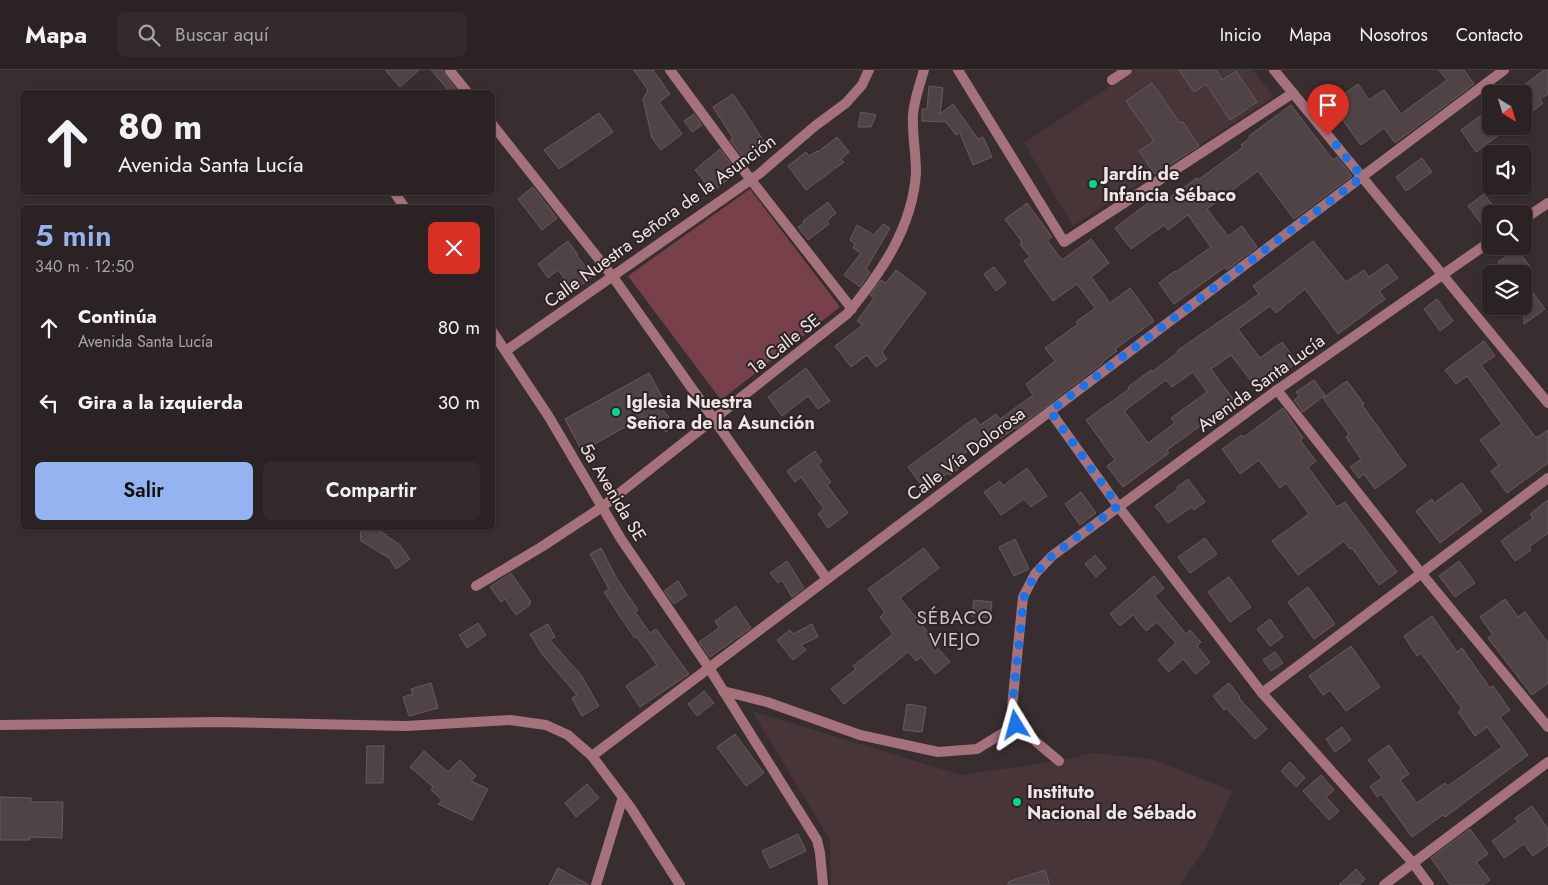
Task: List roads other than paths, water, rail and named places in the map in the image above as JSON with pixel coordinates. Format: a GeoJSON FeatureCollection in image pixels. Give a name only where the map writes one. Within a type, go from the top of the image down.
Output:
{"type":"FeatureCollection","features":[{"type":"Feature","properties":{"kind":"street"},"geometry":{"type":"LineString","coordinates":[[670,70],[751,180],[852,309]]}},
{"type":"Feature","properties":{"kind":"street","name":"Calle Nuestra Señora de la Asunción"},"geometry":{"type":"LineString","coordinates":[[507,350],[751,180],[846,102],[862,85],[869,70]]}},
{"type":"Feature","properties":{"kind":"street","name":"1a Calle SE"},"geometry":{"type":"LineString","coordinates":[[476,586],[543,546],[602,507],[852,309],[869,289],[894,249],[910,211],[916,172],[913,114],[924,70]]}},
{"type":"Feature","properties":{"kind":"street"},"geometry":{"type":"LineString","coordinates":[[958,70],[1064,242],[1293,93]]}},
{"type":"Feature","properties":{"kind":"street"},"geometry":{"type":"LineString","coordinates":[[1112,80],[1127,70]]}},
{"type":"Feature","properties":{"kind":"street"},"geometry":{"type":"LineString","coordinates":[[1274,70],[1548,402]]}},
{"type":"Feature","properties":{"kind":"street","name":"Calle Vía Dolorosa"},"geometry":{"type":"LineString","coordinates":[[592,756],[1504,70]]}},
{"type":"Feature","properties":{"kind":"street"},"geometry":{"type":"LineString","coordinates":[[450,71],[465,90]]}},
{"type":"Feature","properties":{"kind":"street"},"geometry":{"type":"LineString","coordinates":[[495,128],[614,277],[827,579]]}},
{"type":"Feature","properties":{"kind":"street"},"geometry":{"type":"LineString","coordinates":[[1532,214],[1548,203]]}},
{"type":"Feature","properties":{"kind":"street","name":"Avenida Santa Lucía"},"geometry":{"type":"LineString","coordinates":[[1016,725],[1012,707],[1024,597],[1035,574],[1052,556],[1277,390],[1482,247]]}},
{"type":"Feature","properties":{"kind":"street","name":"5a Avenida SE"},"geometry":{"type":"LineString","coordinates":[[495,335],[507,350],[549,417],[621,539],[709,668],[817,840],[823,885]]}},
{"type":"Feature","properties":{"kind":"street"},"geometry":{"type":"LineString","coordinates":[[1277,390],[1421,574],[1548,727]]}},
{"type":"Feature","properties":{"kind":"street"},"geometry":{"type":"LineString","coordinates":[[1050,411],[1118,506],[1262,693],[1413,863],[1429,885]]}},
{"type":"Feature","properties":{"kind":"street"},"geometry":{"type":"LineString","coordinates":[[1262,693],[1548,478]]}},
{"type":"Feature","properties":{"kind":"street"},"geometry":{"type":"LineString","coordinates":[[723,691],[767,702],[860,735],[938,752],[977,749],[1016,725],[1059,761]]}},
{"type":"Feature","properties":{"kind":"street"},"geometry":{"type":"LineString","coordinates":[[0,725],[219,722],[406,726],[510,720],[546,725],[568,736],[592,756],[623,797],[680,885]]}},
{"type":"Feature","properties":{"kind":"street"},"geometry":{"type":"LineString","coordinates":[[1384,885],[1548,762]]}},
{"type":"Feature","properties":{"kind":"street"},"geometry":{"type":"LineString","coordinates":[[596,885],[623,797]]}},
{"type":"Feature","properties":{"kind":"place","name":"Jardín de Infancia Sébaco"},"geometry":{"type":"Point","coordinates":[1093,184]}},
{"type":"Feature","properties":{"kind":"place","name":"Iglesia Nuestra Señora de la Asunción"},"geometry":{"type":"Point","coordinates":[616,412]}},
{"type":"Feature","properties":{"kind":"place","name":"Instituto Nacional de Sébado"},"geometry":{"type":"Point","coordinates":[1017,802]}},
{"type":"Feature","properties":{"kind":"district","name":"SÉBACO VIEJO"},"geometry":{"type":"Point","coordinates":[955,628]}}]}
